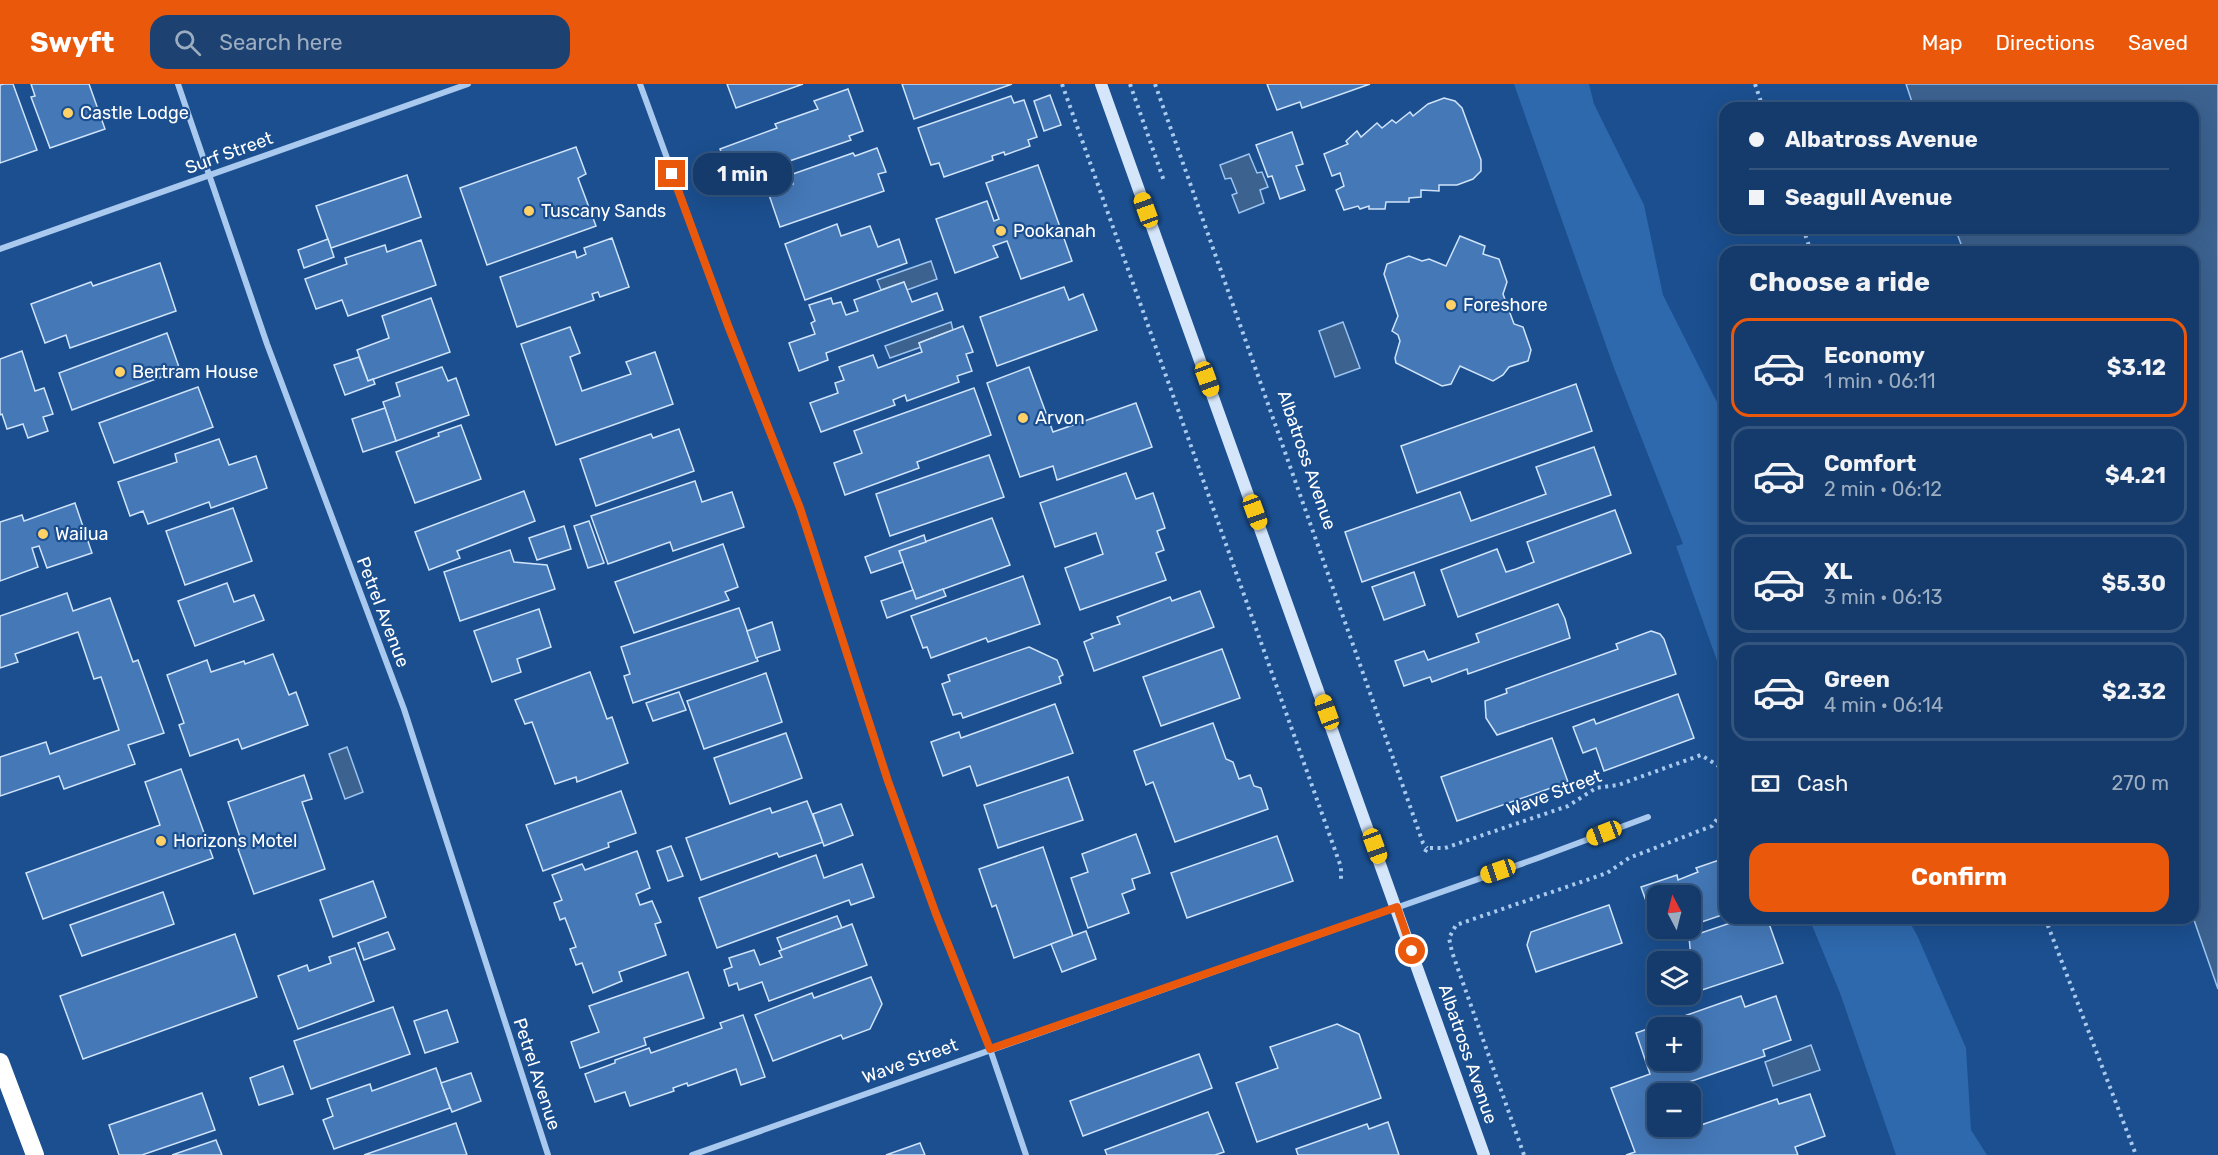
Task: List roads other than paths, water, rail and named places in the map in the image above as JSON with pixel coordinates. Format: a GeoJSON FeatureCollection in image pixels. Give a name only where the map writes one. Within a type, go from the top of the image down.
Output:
{"type":"FeatureCollection","features":[{"type":"Feature","properties":{"kind":"highway"},"geometry":{"type":"LineString","coordinates":[[0,1062],[35,1155]]}},
{"type":"Feature","properties":{"kind":"street","name":"Petrel Avenue"},"geometry":{"type":"LineString","coordinates":[[178,84],[296,422],[404,709],[548,1155]]}},
{"type":"Feature","properties":{"kind":"street","name":"Surf Street"},"geometry":{"type":"LineString","coordinates":[[0,249],[468,84]]}},
{"type":"Feature","properties":{"kind":"street"},"geometry":{"type":"LineString","coordinates":[[640,84],[729,328],[800,508],[888,781],[936,914],[990,1049],[1026,1155]]}},
{"type":"Feature","properties":{"kind":"street","name":"Albatross Avenue"},"geometry":{"type":"LineString","coordinates":[[1101,84],[1484,1155]]}},
{"type":"Feature","properties":{"kind":"street","name":"Wave Street"},"geometry":{"type":"LineString","coordinates":[[692,1155],[1538,858],[1648,817]]}},
{"type":"Feature","properties":{"kind":"place","name":"Castle Lodge"},"geometry":{"type":"Point","coordinates":[68,113]}},
{"type":"Feature","properties":{"kind":"place","name":"Tuscany Sands"},"geometry":{"type":"Point","coordinates":[529,211]}},
{"type":"Feature","properties":{"kind":"place","name":"Pookanah"},"geometry":{"type":"Point","coordinates":[1001,231]}},
{"type":"Feature","properties":{"kind":"place","name":"Foreshore"},"geometry":{"type":"Point","coordinates":[1451,305]}},
{"type":"Feature","properties":{"kind":"place","name":"Bertram House"},"geometry":{"type":"Point","coordinates":[120,372]}},
{"type":"Feature","properties":{"kind":"place","name":"Arvon"},"geometry":{"type":"Point","coordinates":[1023,418]}},
{"type":"Feature","properties":{"kind":"place","name":"Wailua"},"geometry":{"type":"Point","coordinates":[43,534]}},
{"type":"Feature","properties":{"kind":"place","name":"Horizons Motel"},"geometry":{"type":"Point","coordinates":[161,841]}}]}
